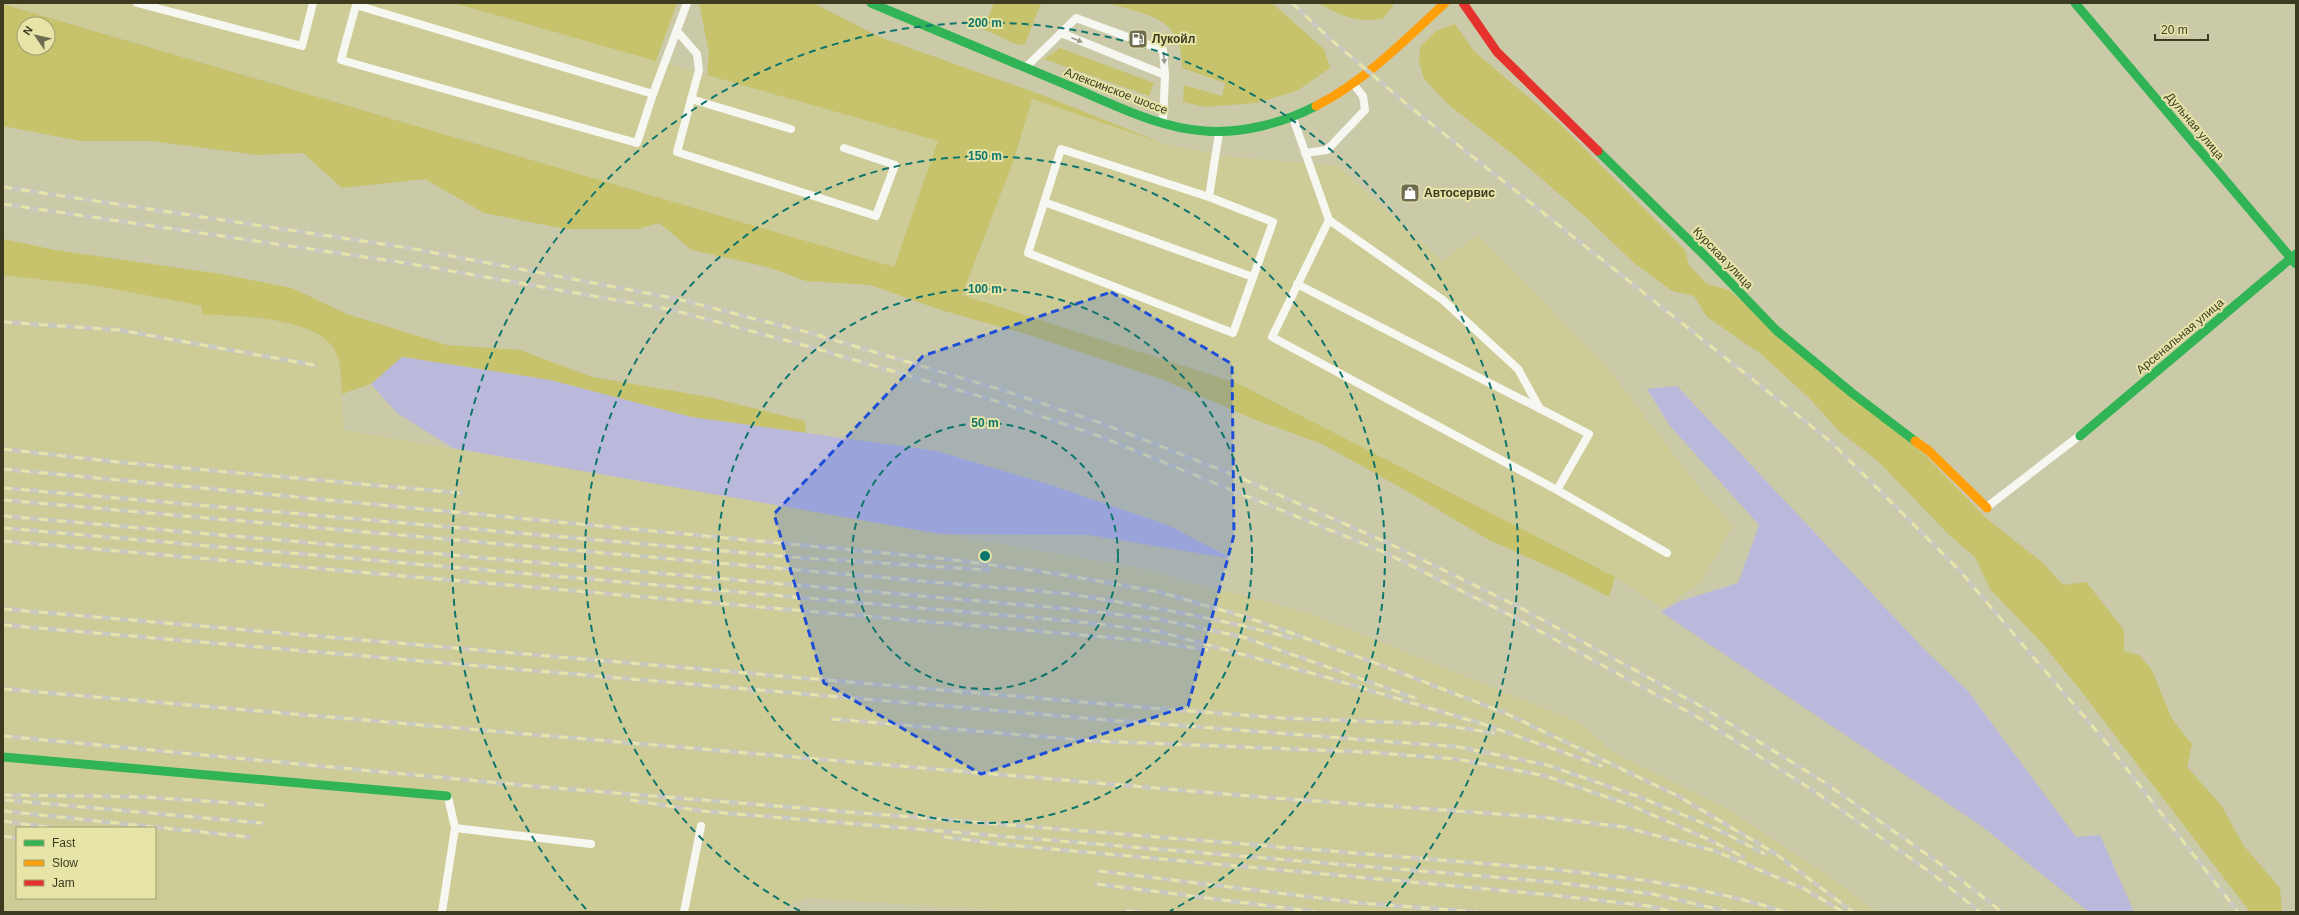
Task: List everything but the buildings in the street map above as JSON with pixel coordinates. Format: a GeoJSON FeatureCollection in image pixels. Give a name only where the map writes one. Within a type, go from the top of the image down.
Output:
{"type":"FeatureCollection","features":[{"type":"Feature","properties":{"kind":"street","name":"Алексинское шоссе"},"geometry":{"type":"LineString","coordinates":[[871,3],[1124,109],[1163,123],[1194,130],[1219,132],[1264,127],[1293,118],[1318,107],[1354,84],[1445,3]]}},
{"type":"Feature","properties":{"kind":"street","name":"Курская улица"},"geometry":{"type":"LineString","coordinates":[[1463,3],[1497,52],[1706,257],[1776,330],[1852,393],[1929,451],[1987,508]]}},
{"type":"Feature","properties":{"kind":"street","name":"Дульная улица"},"geometry":{"type":"LineString","coordinates":[[2075,3],[2294,259]]}},
{"type":"Feature","properties":{"kind":"street","name":"Арсенальная улица"},"geometry":{"type":"LineString","coordinates":[[2080,436],[2294,259]]}},
{"type":"Feature","properties":{"kind":"street"},"geometry":{"type":"LineString","coordinates":[[3,757],[447,796]]}},
{"type":"Feature","properties":{"kind":"lane"},"geometry":{"type":"LineString","coordinates":[[137,3],[302,46],[312,3]]}},
{"type":"Feature","properties":{"kind":"lane"},"geometry":{"type":"LineString","coordinates":[[653,94],[356,5],[342,60],[637,143],[653,94],[688,3]]}},
{"type":"Feature","properties":{"kind":"lane"},"geometry":{"type":"LineString","coordinates":[[1025,68],[1076,18],[1163,50],[1165,75],[1163,123]]}},
{"type":"Feature","properties":{"kind":"lane"},"geometry":{"type":"LineString","coordinates":[[678,31],[697,54],[700,70],[677,152],[876,216],[895,165],[844,148]]}},
{"type":"Feature","properties":{"kind":"lane"},"geometry":{"type":"LineString","coordinates":[[1061,33],[1165,75]]}},
{"type":"Feature","properties":{"kind":"lane"},"geometry":{"type":"LineString","coordinates":[[1305,153],[1327,150],[1365,110],[1362,96],[1354,84]]}},
{"type":"Feature","properties":{"kind":"lane"},"geometry":{"type":"LineString","coordinates":[[692,99],[791,129]]}},
{"type":"Feature","properties":{"kind":"lane"},"geometry":{"type":"LineString","coordinates":[[1293,118],[1329,220],[1443,300],[1518,370],[1540,409]]}},
{"type":"Feature","properties":{"kind":"lane"},"geometry":{"type":"LineString","coordinates":[[1209,197],[1219,132]]}},
{"type":"Feature","properties":{"kind":"lane"},"geometry":{"type":"LineString","coordinates":[[1061,149],[1209,197],[1273,222],[1233,333],[1028,253],[1061,149]]}},
{"type":"Feature","properties":{"kind":"lane"},"geometry":{"type":"LineString","coordinates":[[1044,202],[1253,277]]}},
{"type":"Feature","properties":{"kind":"lane"},"geometry":{"type":"LineString","coordinates":[[1329,220],[1272,337],[1557,490],[1667,553]]}},
{"type":"Feature","properties":{"kind":"lane"},"geometry":{"type":"LineString","coordinates":[[1297,284],[1590,434],[1557,490]]}},
{"type":"Feature","properties":{"kind":"lane"},"geometry":{"type":"LineString","coordinates":[[1987,508],[2080,436]]}},
{"type":"Feature","properties":{"kind":"lane"},"geometry":{"type":"LineString","coordinates":[[442,912],[455,828],[447,796]]}},
{"type":"Feature","properties":{"kind":"lane"},"geometry":{"type":"LineString","coordinates":[[684,912],[701,826]]}},
{"type":"Feature","properties":{"kind":"lane"},"geometry":{"type":"LineString","coordinates":[[455,828],[591,844]]}},
{"type":"Feature","properties":{"kind":"highlighted area"},"geometry":{"type":"Polygon","coordinates":[[[1111,292],[1232,364],[1234,535],[1188,706],[981,774],[824,683],[774,514],[923,356],[1111,292]]]}},
{"type":"Feature","properties":{"kind":"shaded area"},"geometry":{"type":"Polygon","coordinates":[[[3,3],[454,3],[938,141],[894,267],[56,19],[56,16],[47,16],[3,3]]]}},
{"type":"Feature","properties":{"kind":"shaded area"},"geometry":{"type":"Polygon","coordinates":[[[454,3],[677,3],[656,61],[454,3]]]}},
{"type":"Feature","properties":{"kind":"shaded area"},"geometry":{"type":"Polygon","coordinates":[[[699,3],[813,3],[882,38],[1045,96],[1162,143],[1032,99],[1013,162],[962,295],[1237,383],[1615,577],[1609,597],[1567,575],[1489,540],[1400,487],[1322,444],[1256,420],[1161,379],[1029,335],[941,310],[870,285],[806,281],[767,267],[692,250],[659,223],[638,229],[565,229],[484,213],[425,179],[342,188],[303,153],[257,155],[151,141],[80,141],[3,126],[3,4],[44,16],[16,16],[16,56],[56,56],[56,20],[894,267],[938,141],[707,75],[709,53],[699,3]]]}},
{"type":"Feature","properties":{"kind":"shaded area"},"geometry":{"type":"Polygon","coordinates":[[[994,3],[1041,3],[1025,44],[1018,45],[983,29],[994,3]]]}},
{"type":"Feature","properties":{"kind":"shaded area"},"geometry":{"type":"Polygon","coordinates":[[[1108,3],[1272,3],[1324,49],[1330,68],[1297,91],[1255,103],[1206,107],[1183,102],[1184,85],[1222,96],[1225,83],[1182,68],[1181,51],[1176,38],[1170,28],[1160,21],[1137,11],[1108,3]]]}},
{"type":"Feature","properties":{"kind":"shaded area"},"geometry":{"type":"Polygon","coordinates":[[[1319,3],[1395,3],[1384,18],[1366,20],[1350,18],[1334,12],[1319,3]]]}},
{"type":"Feature","properties":{"kind":"shaded area"},"geometry":{"type":"Polygon","coordinates":[[[1455,24],[1474,51],[1560,124],[1685,250],[1689,265],[1707,284],[1729,290],[1926,456],[1986,518],[2043,563],[2063,585],[2086,582],[2124,630],[2124,651],[2139,655],[2152,670],[2172,719],[2192,744],[2187,767],[2221,805],[2244,846],[2280,888],[2282,912],[2250,912],[2085,696],[2042,643],[1990,589],[1975,557],[1948,534],[1878,461],[1840,432],[1809,398],[1761,354],[1707,317],[1694,296],[1672,291],[1634,263],[1587,218],[1520,160],[1449,105],[1424,79],[1419,62],[1420,47],[1436,31],[1455,24]]]}},
{"type":"Feature","properties":{"kind":"shaded area"},"geometry":{"type":"Polygon","coordinates":[[[1060,48],[1154,83],[1149,96],[1044,59],[1060,48]]]}},
{"type":"Feature","properties":{"kind":"shaded area"},"geometry":{"type":"Polygon","coordinates":[[[1032,99],[1162,143],[1223,156],[1338,166],[1442,261],[1478,235],[1608,368],[1694,481],[1733,526],[1700,583],[1663,608],[1615,577],[1237,383],[962,295],[1013,162],[1032,99]]]}},
{"type":"Feature","properties":{"kind":"shaded area"},"geometry":{"type":"Polygon","coordinates":[[[3,239],[55,250],[221,274],[292,288],[347,314],[447,345],[520,350],[592,377],[709,397],[805,421],[806,433],[691,417],[550,380],[403,357],[371,384],[342,394],[338,358],[330,344],[317,333],[299,326],[279,321],[202,314],[202,306],[98,286],[3,275],[3,239]]]}},
{"type":"Feature","properties":{"kind":"shaded area"},"geometry":{"type":"Polygon","coordinates":[[[3,275],[98,286],[202,306],[202,313],[288,322],[307,329],[327,340],[338,357],[344,430],[1135,567],[1308,613],[1583,724],[1612,752],[1724,807],[1824,873],[1877,912],[1031,912],[807,898],[776,912],[3,912],[3,275]]]}},
{"type":"Feature","properties":{"kind":"water"},"geometry":{"type":"Polygon","coordinates":[[[402,357],[550,380],[691,417],[937,451],[1051,485],[1168,525],[1233,559],[1089,535],[940,534],[453,448],[397,413],[371,384],[402,357]]]}},
{"type":"Feature","properties":{"kind":"water"},"geometry":{"type":"Polygon","coordinates":[[[1677,386],[1925,650],[1968,691],[2076,837],[2100,835],[2134,912],[2089,912],[1983,827],[1661,612],[1680,601],[1738,583],[1759,525],[1670,426],[1647,389],[1677,386]]]}},
{"type":"Feature","properties":{"kind":"railway"},"geometry":{"type":"LineString","coordinates":[[1292,3],[1329,38],[1409,106],[1830,441],[1960,571],[2105,741],[2238,912]]}},
{"type":"Feature","properties":{"kind":"railway"},"geometry":{"type":"LineString","coordinates":[[3,187],[409,248],[673,298],[807,332],[999,389],[1101,423],[1234,475],[1388,543],[1519,607],[1706,709],[1824,782],[1939,863],[2002,912]]}},
{"type":"Feature","properties":{"kind":"railway"},"geometry":{"type":"LineString","coordinates":[[3,204],[406,263],[673,310],[803,345],[996,401],[1099,436],[1384,552],[1512,616],[1701,719],[1817,793],[1930,872],[1980,912]]}},
{"type":"Feature","properties":{"kind":"railway"},"geometry":{"type":"LineString","coordinates":[[3,322],[119,330],[314,365]]}},
{"type":"Feature","properties":{"kind":"railway"},"geometry":{"type":"LineString","coordinates":[[3,449],[117,462],[461,493]]}},
{"type":"Feature","properties":{"kind":"railway"},"geometry":{"type":"LineString","coordinates":[[3,469],[947,559],[1059,574],[1159,592],[1249,618],[1370,661],[1505,713],[1678,796],[1776,854],[1853,912]]}},
{"type":"Feature","properties":{"kind":"railway"},"geometry":{"type":"LineString","coordinates":[[3,488],[804,558],[989,570]]}},
{"type":"Feature","properties":{"kind":"railway"},"geometry":{"type":"LineString","coordinates":[[3,500],[1070,594],[1209,618],[1291,638]]}},
{"type":"Feature","properties":{"kind":"railway"},"geometry":{"type":"LineString","coordinates":[[3,516],[1071,609],[1157,619],[1243,637],[1415,698]]}},
{"type":"Feature","properties":{"kind":"railway"},"geometry":{"type":"LineString","coordinates":[[3,528],[1070,621],[1157,631],[1322,676],[1486,725],[1602,766]]}},
{"type":"Feature","properties":{"kind":"railway"},"geometry":{"type":"LineString","coordinates":[[3,541],[1150,641],[1208,650]]}},
{"type":"Feature","properties":{"kind":"railway"},"geometry":{"type":"LineString","coordinates":[[3,609],[1163,709],[1282,718],[1435,724],[1494,733]]}},
{"type":"Feature","properties":{"kind":"railway"},"geometry":{"type":"LineString","coordinates":[[3,625],[1096,719],[1459,747],[1547,765],[1637,796],[1715,828],[1765,854]]}},
{"type":"Feature","properties":{"kind":"railway"},"geometry":{"type":"LineString","coordinates":[[3,689],[1260,797],[1541,817],[1624,827],[1715,851],[1807,890]]}},
{"type":"Feature","properties":{"kind":"railway"},"geometry":{"type":"LineString","coordinates":[[832,719],[1094,741],[1365,752],[1457,759],[1546,776],[1630,805],[1710,840],[1743,857]]}},
{"type":"Feature","properties":{"kind":"railway"},"geometry":{"type":"LineString","coordinates":[[3,736],[542,787],[1551,869],[1670,884],[1728,896],[1785,912]]}},
{"type":"Feature","properties":{"kind":"railway"},"geometry":{"type":"LineString","coordinates":[[3,795],[144,797],[264,805]]}},
{"type":"Feature","properties":{"kind":"railway"},"geometry":{"type":"LineString","coordinates":[[5,800],[262,823]]}},
{"type":"Feature","properties":{"kind":"railway"},"geometry":{"type":"LineString","coordinates":[[630,800],[702,811],[1552,882],[1653,894],[1730,912]]}},
{"type":"Feature","properties":{"kind":"railway"},"geometry":{"type":"LineString","coordinates":[[3,811],[154,827]]}},
{"type":"Feature","properties":{"kind":"railway"},"geometry":{"type":"LineString","coordinates":[[3,821],[46,827]]}},
{"type":"Feature","properties":{"kind":"railway"},"geometry":{"type":"LineString","coordinates":[[156,827],[249,837]]}},
{"type":"Feature","properties":{"kind":"railway"},"geometry":{"type":"LineString","coordinates":[[3,836],[16,838]]}},
{"type":"Feature","properties":{"kind":"railway"},"geometry":{"type":"LineString","coordinates":[[944,837],[1009,845],[1552,895],[1649,906],[1673,912]]}},
{"type":"Feature","properties":{"kind":"railway"},"geometry":{"type":"LineString","coordinates":[[1099,871],[1360,903],[1478,912]]}},
{"type":"Feature","properties":{"kind":"railway"},"geometry":{"type":"LineString","coordinates":[[1097,884],[1317,912]]}},
{"type":"Feature","properties":{"kind":"railway"},"geometry":{"type":"LineString","coordinates":[[1803,888],[1843,912]]}},
{"type":"Feature","properties":{"kind":"railway"},"geometry":{"type":"LineString","coordinates":[[1126,911],[1140,912]]}},
{"type":"Feature","properties":{"kind":"traffic: fast"},"geometry":{"type":"LineString","coordinates":[[871,3],[1134,114],[1169,125],[1205,131],[1233,131],[1262,126],[1290,118],[1316,106]]}},
{"type":"Feature","properties":{"kind":"traffic: fast"},"geometry":{"type":"LineString","coordinates":[[2075,3],[2296,264]]}},
{"type":"Feature","properties":{"kind":"traffic: fast"},"geometry":{"type":"LineString","coordinates":[[1598,151],[1706,257],[1776,330],[1852,393],[1915,441]]}},
{"type":"Feature","properties":{"kind":"traffic: fast"},"geometry":{"type":"LineString","coordinates":[[2080,436],[2296,254]]}},
{"type":"Feature","properties":{"kind":"traffic: fast"},"geometry":{"type":"LineString","coordinates":[[3,757],[447,796]]}},
{"type":"Feature","properties":{"kind":"traffic: slow"},"geometry":{"type":"LineString","coordinates":[[1316,106],[1351,85],[1368,72],[1400,45],[1445,3]]}},
{"type":"Feature","properties":{"kind":"traffic: slow"},"geometry":{"type":"LineString","coordinates":[[1915,441],[1929,451],[1987,508]]}},
{"type":"Feature","properties":{"kind":"traffic: jam"},"geometry":{"type":"LineString","coordinates":[[1463,3],[1497,52],[1598,151]]}},
{"type":"Feature","properties":{"kind":"place","name":"Лукойл"},"geometry":{"type":"Point","coordinates":[1138,39]}},
{"type":"Feature","properties":{"kind":"place","name":"Автосервис"},"geometry":{"type":"Point","coordinates":[1410,193]}}]}
